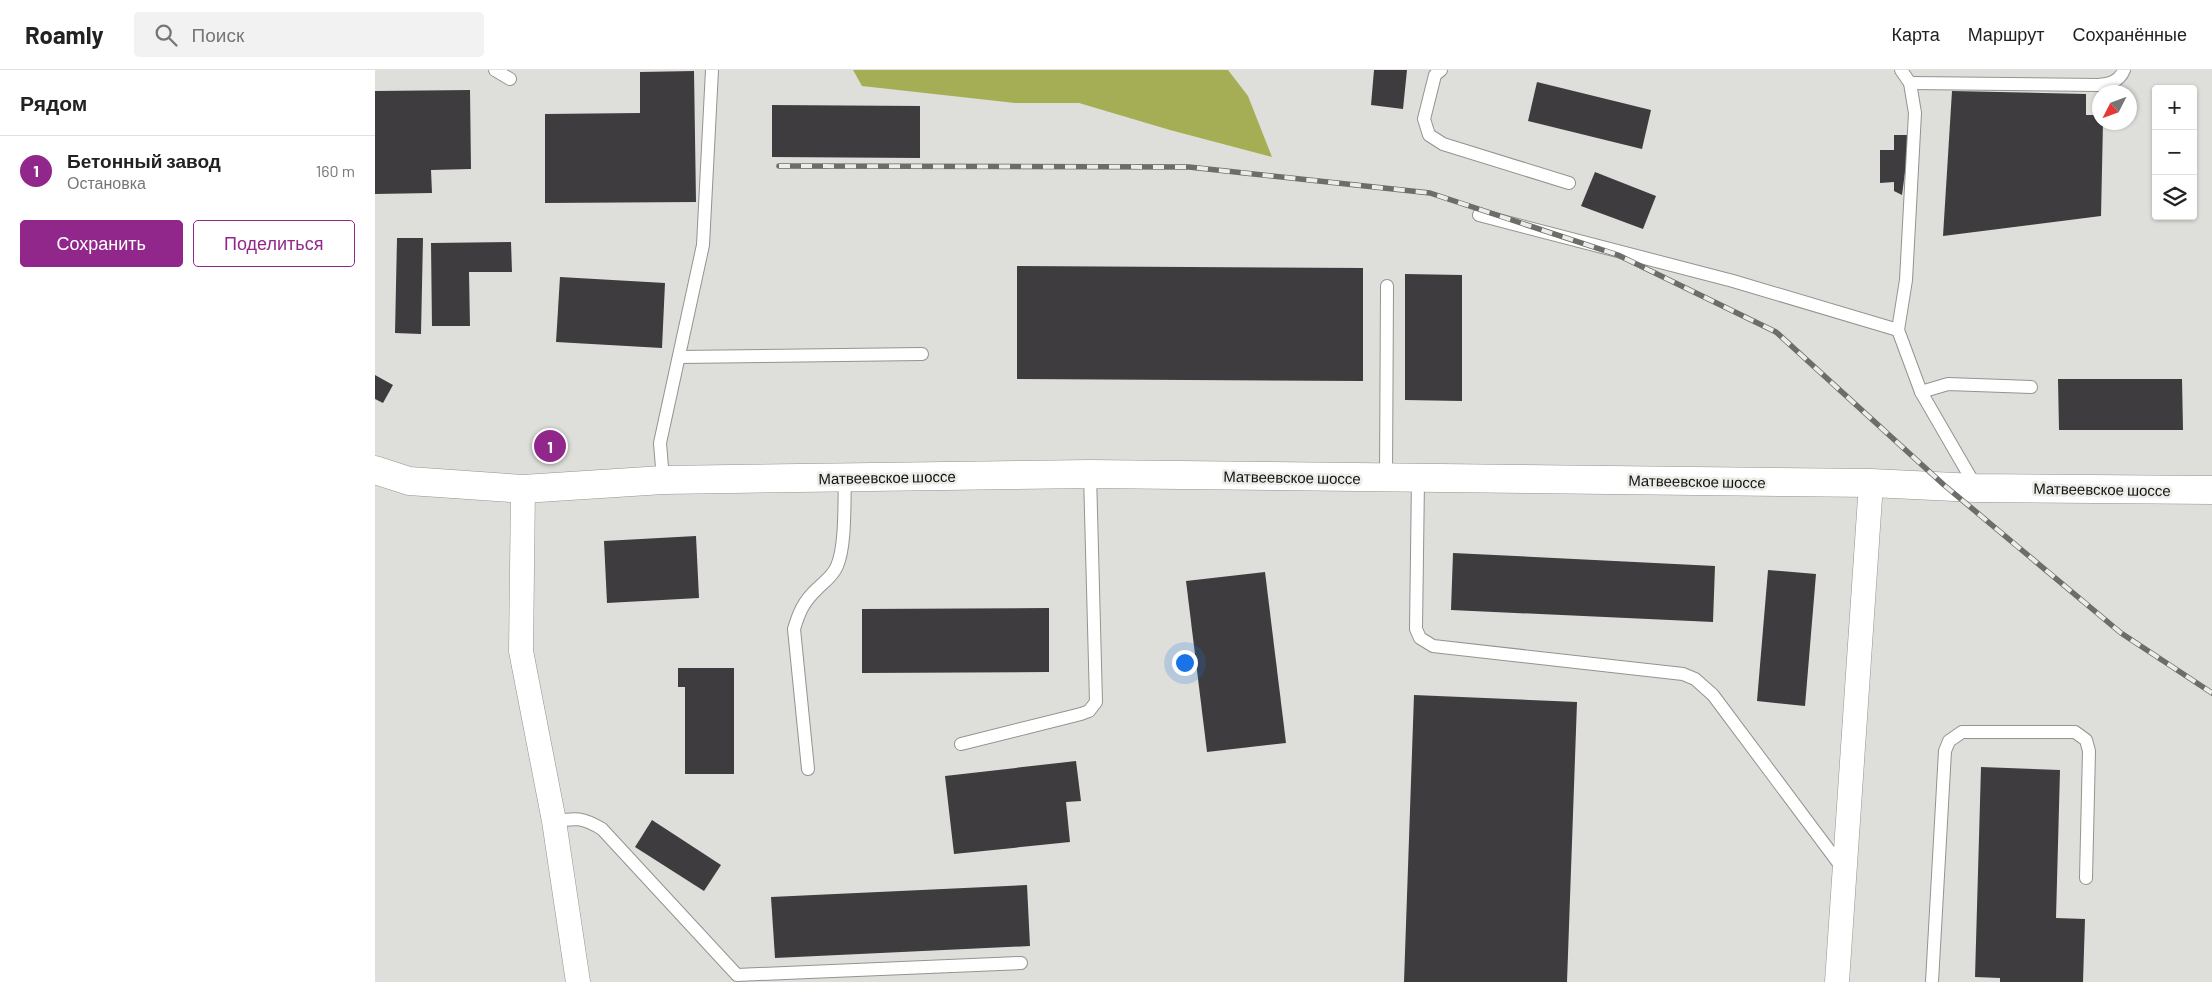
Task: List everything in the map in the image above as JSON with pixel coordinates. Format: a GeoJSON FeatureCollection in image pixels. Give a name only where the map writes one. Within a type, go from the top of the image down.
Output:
{"type":"FeatureCollection","features":[{"type":"Feature","properties":{"kind":"main road","name":"Матвеевское шоссе"},"geometry":{"type":"LineString","coordinates":[[375,470],[409,481],[523,489],[663,480],[1090,474],[1386,479],[1871,483],[1976,488],[2212,490]]}},
{"type":"Feature","properties":{"kind":"street"},"geometry":{"type":"LineString","coordinates":[[1837,982],[1843,869],[1871,483]]}},
{"type":"Feature","properties":{"kind":"street"},"geometry":{"type":"LineString","coordinates":[[523,489],[521,651],[554,821],[578,982]]}},
{"type":"Feature","properties":{"kind":"lane"},"geometry":{"type":"LineString","coordinates":[[495,70],[511,79]]}},
{"type":"Feature","properties":{"kind":"lane"},"geometry":{"type":"LineString","coordinates":[[663,480],[660,444],[703,245],[712,70]]}},
{"type":"Feature","properties":{"kind":"lane"},"geometry":{"type":"LineString","coordinates":[[1441,70],[1435,75],[1424,119],[1429,135],[1443,144],[1569,183]]}},
{"type":"Feature","properties":{"kind":"lane"},"geometry":{"type":"LineString","coordinates":[[1901,70],[1910,83],[1915,113],[1906,280],[1898,330],[1921,392],[1976,488]]}},
{"type":"Feature","properties":{"kind":"lane"},"geometry":{"type":"LineString","coordinates":[[1910,83],[2098,85],[2112,83],[2124,70]]}},
{"type":"Feature","properties":{"kind":"lane"},"geometry":{"type":"LineString","coordinates":[[1479,215],[1733,281],[1898,330]]}},
{"type":"Feature","properties":{"kind":"lane"},"geometry":{"type":"LineString","coordinates":[[1386,479],[1387,286]]}},
{"type":"Feature","properties":{"kind":"lane"},"geometry":{"type":"LineString","coordinates":[[679,357],[921,354]]}},
{"type":"Feature","properties":{"kind":"lane"},"geometry":{"type":"LineString","coordinates":[[1921,392],[1948,384],[2031,387]]}},
{"type":"Feature","properties":{"kind":"lane"},"geometry":{"type":"LineString","coordinates":[[961,744],[1081,714],[1089,711],[1096,702],[1090,474]]}},
{"type":"Feature","properties":{"kind":"lane"},"geometry":{"type":"LineString","coordinates":[[807,769],[794,629],[799,612],[805,601],[833,574],[838,565],[843,529],[845,478]]}},
{"type":"Feature","properties":{"kind":"lane"},"geometry":{"type":"LineString","coordinates":[[1418,479],[1416,629],[1420,638],[1433,646],[1683,674],[1695,679],[1713,694],[1843,869]]}},
{"type":"Feature","properties":{"kind":"lane"},"geometry":{"type":"LineString","coordinates":[[1932,982],[1945,750],[1949,741],[1962,732],[2075,732],[2086,740],[2089,751],[2086,878]]}},
{"type":"Feature","properties":{"kind":"lane"},"geometry":{"type":"LineString","coordinates":[[554,821],[587,820],[602,829],[737,975],[1021,963]]}},
{"type":"Feature","properties":{"kind":"green space"},"geometry":{"type":"Polygon","coordinates":[[[853,70],[1228,70],[1248,96],[1272,157],[1079,103],[1015,103],[862,86],[853,70]]]}},
{"type":"Feature","properties":{"kind":"building"},"geometry":{"type":"Polygon","coordinates":[[[1374,70],[1407,70],[1403,109],[1371,105],[1374,70]]]}},
{"type":"Feature","properties":{"kind":"building"},"geometry":{"type":"Polygon","coordinates":[[[694,71],[696,202],[545,203],[545,114],[640,113],[640,72],[694,71]]]}},
{"type":"Feature","properties":{"kind":"building"},"geometry":{"type":"Polygon","coordinates":[[[1537,82],[1651,110],[1642,149],[1528,121],[1537,82]]]}},
{"type":"Feature","properties":{"kind":"building"},"geometry":{"type":"Polygon","coordinates":[[[470,90],[471,169],[431,170],[432,193],[375,194],[375,91],[470,90]]]}},
{"type":"Feature","properties":{"kind":"building"},"geometry":{"type":"Polygon","coordinates":[[[1952,91],[2086,94],[2086,115],[2092,115],[2092,130],[2103,130],[2101,216],[1943,236],[1952,91]]]}},
{"type":"Feature","properties":{"kind":"building"},"geometry":{"type":"Polygon","coordinates":[[[772,105],[920,106],[920,158],[772,157],[772,105]]]}},
{"type":"Feature","properties":{"kind":"building"},"geometry":{"type":"Polygon","coordinates":[[[1894,135],[1910,135],[1902,195],[1894,191],[1894,182],[1880,183],[1880,150],[1894,150],[1894,135]]]}},
{"type":"Feature","properties":{"kind":"building"},"geometry":{"type":"Polygon","coordinates":[[[1595,172],[1656,196],[1643,229],[1581,206],[1595,172]]]}},
{"type":"Feature","properties":{"kind":"building"},"geometry":{"type":"Polygon","coordinates":[[[397,238],[423,238],[421,334],[395,333],[397,238]]]}},
{"type":"Feature","properties":{"kind":"building"},"geometry":{"type":"Polygon","coordinates":[[[511,242],[512,272],[469,272],[470,326],[432,326],[431,243],[511,242]]]}},
{"type":"Feature","properties":{"kind":"building"},"geometry":{"type":"Polygon","coordinates":[[[1017,266],[1363,268],[1363,381],[1017,379],[1017,266]]]}},
{"type":"Feature","properties":{"kind":"building"},"geometry":{"type":"Polygon","coordinates":[[[1405,274],[1462,275],[1462,401],[1405,400],[1405,274]]]}},
{"type":"Feature","properties":{"kind":"building"},"geometry":{"type":"Polygon","coordinates":[[[560,277],[665,283],[662,348],[556,342],[560,277]]]}},
{"type":"Feature","properties":{"kind":"building"},"geometry":{"type":"Polygon","coordinates":[[[375,375],[393,385],[383,403],[375,399],[375,375]]]}},
{"type":"Feature","properties":{"kind":"building"},"geometry":{"type":"Polygon","coordinates":[[[2058,379],[2182,379],[2183,430],[2059,430],[2058,379]]]}},
{"type":"Feature","properties":{"kind":"building"},"geometry":{"type":"Polygon","coordinates":[[[696,536],[699,598],[607,603],[604,541],[696,536]]]}},
{"type":"Feature","properties":{"kind":"building"},"geometry":{"type":"Polygon","coordinates":[[[1453,553],[1715,566],[1713,622],[1451,610],[1453,553]]]}},
{"type":"Feature","properties":{"kind":"building"},"geometry":{"type":"Polygon","coordinates":[[[1768,570],[1816,574],[1805,706],[1757,701],[1768,570]]]}},
{"type":"Feature","properties":{"kind":"building"},"geometry":{"type":"Polygon","coordinates":[[[1265,572],[1286,743],[1207,752],[1186,581],[1265,572]]]}},
{"type":"Feature","properties":{"kind":"building"},"geometry":{"type":"Polygon","coordinates":[[[1049,608],[1049,672],[862,673],[862,609],[1049,608]]]}},
{"type":"Feature","properties":{"kind":"building"},"geometry":{"type":"Polygon","coordinates":[[[678,668],[734,668],[734,774],[685,774],[685,687],[678,687],[678,668]]]}},
{"type":"Feature","properties":{"kind":"building"},"geometry":{"type":"Polygon","coordinates":[[[1414,695],[1577,702],[1567,982],[1404,982],[1414,695]]]}},
{"type":"Feature","properties":{"kind":"building"},"geometry":{"type":"Polygon","coordinates":[[[1076,761],[1081,801],[1066,802],[1070,842],[954,854],[945,776],[1076,761]]]}},
{"type":"Feature","properties":{"kind":"building"},"geometry":{"type":"Polygon","coordinates":[[[1981,767],[2060,770],[2056,918],[2085,919],[2083,982],[2000,982],[2000,978],[1975,977],[1981,767]]]}},
{"type":"Feature","properties":{"kind":"building"},"geometry":{"type":"Polygon","coordinates":[[[652,820],[721,865],[704,891],[635,847],[652,820]]]}},
{"type":"Feature","properties":{"kind":"building"},"geometry":{"type":"Polygon","coordinates":[[[1027,885],[1030,946],[775,958],[771,897],[1027,885]]]}},
{"type":"Feature","properties":{"kind":"railway"},"geometry":{"type":"LineString","coordinates":[[779,166],[1189,167],[1430,193],[1618,255],[1776,332],[1944,485],[2121,633],[2212,693]]}},
{"type":"Feature","properties":{"kind":"place","name":"Бетонный завод"},"geometry":{"type":"Point","coordinates":[550,446]}}]}
